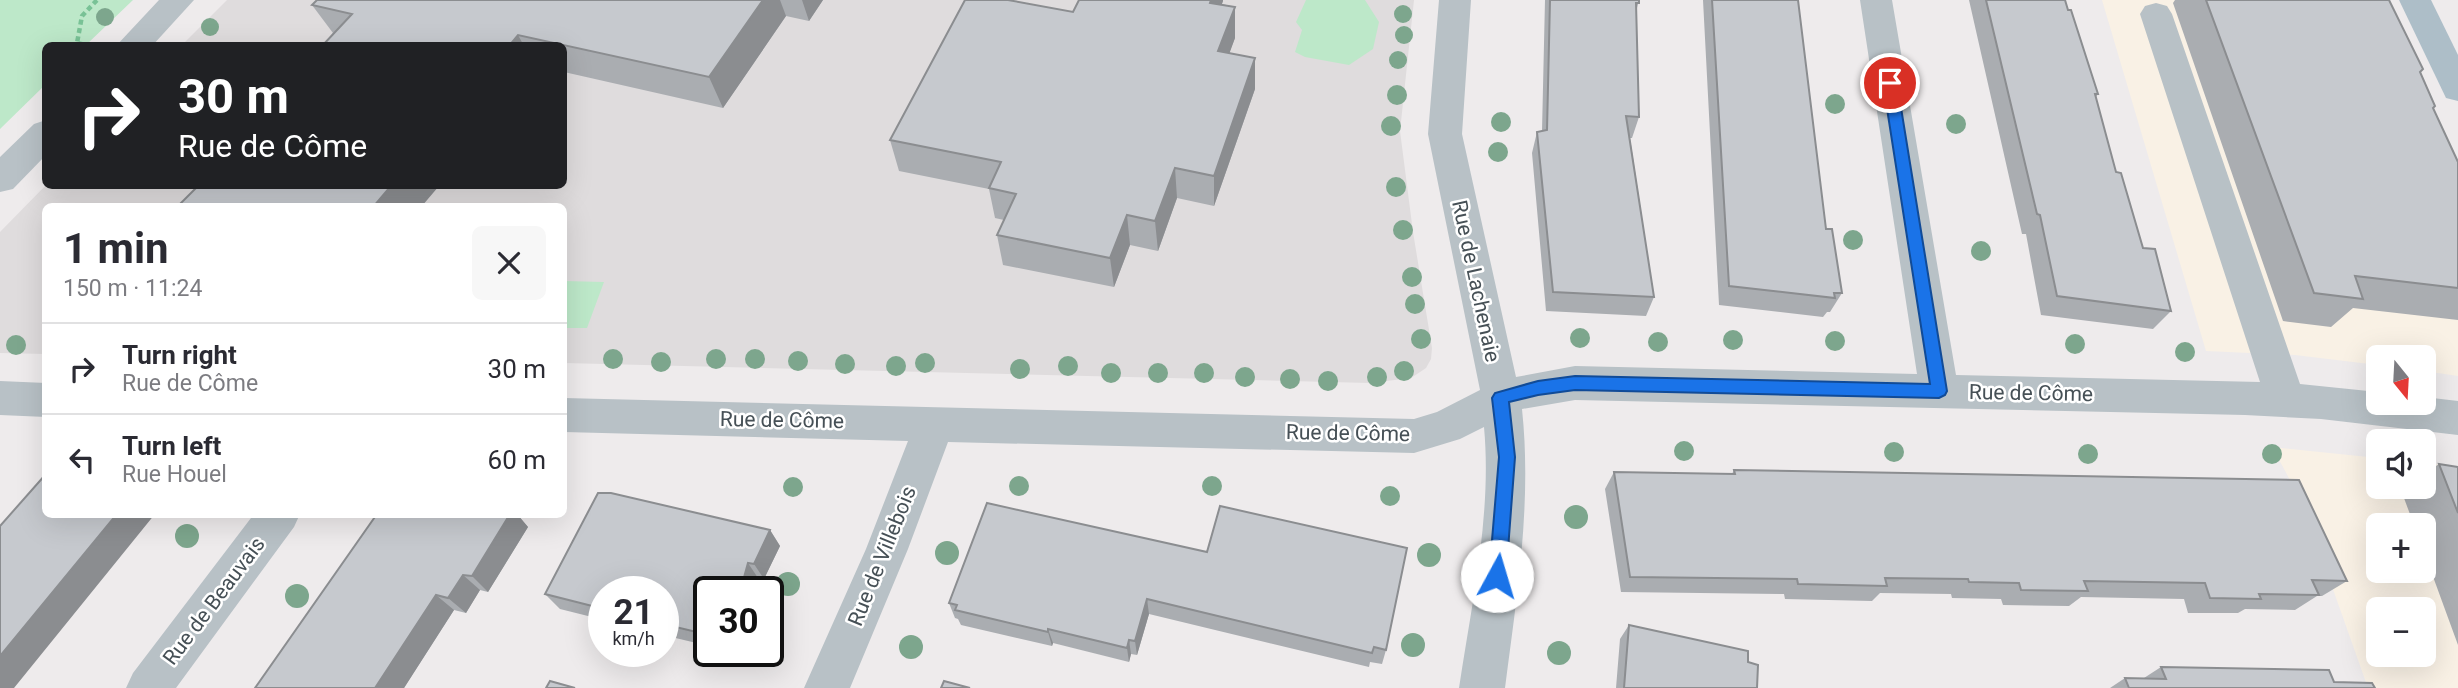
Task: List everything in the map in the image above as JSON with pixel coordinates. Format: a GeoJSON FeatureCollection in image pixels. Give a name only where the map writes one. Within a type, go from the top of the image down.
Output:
{"type":"FeatureCollection","features":[{"type":"Feature","properties":{"kind":"main road"},"geometry":{"type":"LineString","coordinates":[[2415,0],[2458,89]]}},
{"type":"Feature","properties":{"kind":"street"},"geometry":{"type":"LineString","coordinates":[[136,42],[178,0]]}},
{"type":"Feature","properties":{"kind":"street","name":"Rue de Lachenaie"},"geometry":{"type":"LineString","coordinates":[[1455,0],[1445,134],[1501,398],[1507,457],[1501,552],[1482,688]]}},
{"type":"Feature","properties":{"kind":"street"},"geometry":{"type":"LineString","coordinates":[[1876,0],[1939,391]]}},
{"type":"Feature","properties":{"kind":"street"},"geometry":{"type":"LineString","coordinates":[[2156,14],[2270,358],[2287,401]]}},
{"type":"Feature","properties":{"kind":"street"},"geometry":{"type":"LineString","coordinates":[[0,179],[42,137]]}},
{"type":"Feature","properties":{"kind":"street","name":"Rue de Côme"},"geometry":{"type":"LineString","coordinates":[[567,415],[1414,436],[1446,427],[1501,398],[1538,388],[1575,383],[2287,401],[2458,418]]}},
{"type":"Feature","properties":{"kind":"street"},"geometry":{"type":"LineString","coordinates":[[0,398],[42,400]]}},
{"type":"Feature","properties":{"kind":"street","name":"Rue de Villebois"},"geometry":{"type":"LineString","coordinates":[[827,688],[887,549],[934,424]]}},
{"type":"Feature","properties":{"kind":"street","name":"Rue de Beauvais"},"geometry":{"type":"LineString","coordinates":[[149,688],[275,518]]}},
{"type":"Feature","properties":{"kind":"path"},"geometry":{"type":"LineString","coordinates":[[77,42],[82,16],[97,0]]}},
{"type":"Feature","properties":{"kind":"shaded area"},"geometry":{"type":"Polygon","coordinates":[[[227,0],[1414,0],[1400,131],[1432,348],[1431,359],[1426,368],[1411,378],[1370,383],[567,363],[567,203],[42,203],[42,354],[0,353],[0,232],[42,189],[567,189],[567,42],[185,42],[227,0]]]}},
{"type":"Feature","properties":{"kind":"shaded area"},"geometry":{"type":"Polygon","coordinates":[[[2102,0],[2359,0],[2458,221],[2458,376],[2436,373],[2436,345],[2366,345],[2366,364],[2295,355],[2206,351],[2102,0]]]}},
{"type":"Feature","properties":{"kind":"shaded area"},"geometry":{"type":"Polygon","coordinates":[[[2272,447],[2366,457],[2366,499],[2436,499],[2436,464],[2458,467],[2458,688],[2368,688],[2302,502],[2272,447]]]}},
{"type":"Feature","properties":{"kind":"green space"},"geometry":{"type":"Polygon","coordinates":[[[0,0],[133,0],[89,42],[42,42],[42,88],[0,129],[0,0]]]}},
{"type":"Feature","properties":{"kind":"green space"},"geometry":{"type":"Polygon","coordinates":[[[1306,0],[1365,0],[1379,22],[1373,49],[1349,65],[1305,57],[1295,52],[1302,30],[1296,22],[1306,0]]]}},
{"type":"Feature","properties":{"kind":"green space"},"geometry":{"type":"Polygon","coordinates":[[[567,281],[604,282],[587,328],[567,328],[567,281]]]}},
{"type":"Feature","properties":{"kind":"building"},"geometry":{"type":"Polygon","coordinates":[[[317,0],[763,0],[709,77],[567,46],[567,42],[550,42],[518,35],[512,42],[326,42],[352,14],[312,5],[317,0]]]}},
{"type":"Feature","properties":{"kind":"building"},"geometry":{"type":"Polygon","coordinates":[[[965,0],[1008,0],[1073,12],[1079,0],[1211,0],[1210,3],[1235,7],[1218,51],[1255,58],[1214,176],[1175,168],[1155,221],[1127,215],[1110,258],[997,235],[1016,194],[989,188],[1001,162],[890,140],[965,0]]]}},
{"type":"Feature","properties":{"kind":"building"},"geometry":{"type":"Polygon","coordinates":[[[1550,0],[1639,0],[1639,3],[1636,3],[1639,117],[1626,116],[1654,297],[1553,292],[1537,132],[1547,130],[1550,0]]]}},
{"type":"Feature","properties":{"kind":"building"},"geometry":{"type":"Polygon","coordinates":[[[1712,0],[1798,0],[1826,229],[1832,229],[1842,293],[1834,293],[1835,298],[1729,286],[1712,0]]]}},
{"type":"Feature","properties":{"kind":"building"},"geometry":{"type":"Polygon","coordinates":[[[1986,0],[2065,0],[2068,10],[2071,10],[2098,94],[2095,94],[2116,172],[2121,173],[2143,248],[2155,249],[2171,311],[2057,296],[2040,215],[2037,214],[1986,0]]]}},
{"type":"Feature","properties":{"kind":"building"},"geometry":{"type":"Polygon","coordinates":[[[2206,0],[2389,0],[2423,69],[2420,72],[2435,106],[2433,108],[2458,162],[2458,288],[2355,276],[2363,299],[2314,293],[2206,0]]]}},
{"type":"Feature","properties":{"kind":"building"},"geometry":{"type":"Polygon","coordinates":[[[195,189],[388,189],[377,203],[181,203],[195,189]]]}},
{"type":"Feature","properties":{"kind":"building"},"geometry":{"type":"Polygon","coordinates":[[[2439,464],[2458,467],[2458,513],[2439,464]]]}},
{"type":"Feature","properties":{"kind":"building"},"geometry":{"type":"Polygon","coordinates":[[[1734,470],[2299,480],[2347,581],[2312,580],[2319,595],[2259,594],[2261,599],[2210,598],[2205,583],[2084,581],[2088,591],[2021,590],[2019,583],[1969,582],[1968,579],[1885,578],[1887,586],[1798,584],[1797,579],[1630,577],[1614,472],[1735,474],[1734,470]]]}},
{"type":"Feature","properties":{"kind":"building"},"geometry":{"type":"Polygon","coordinates":[[[42,479],[42,518],[114,518],[0,656],[0,526],[42,479]]]}},
{"type":"Feature","properties":{"kind":"building"},"geometry":{"type":"Polygon","coordinates":[[[598,493],[611,493],[770,530],[754,564],[748,563],[744,576],[693,576],[693,631],[679,628],[679,576],[588,576],[588,605],[545,594],[598,493]]]}},
{"type":"Feature","properties":{"kind":"building"},"geometry":{"type":"Polygon","coordinates":[[[987,503],[1207,552],[1220,506],[1407,548],[1386,650],[1374,647],[1372,653],[1147,599],[1135,641],[1129,640],[1127,648],[955,610],[957,605],[949,603],[987,503]]]}},
{"type":"Feature","properties":{"kind":"building"},"geometry":{"type":"Polygon","coordinates":[[[374,518],[508,518],[472,576],[463,575],[448,598],[436,595],[375,688],[255,688],[374,518]]]}},
{"type":"Feature","properties":{"kind":"building"},"geometry":{"type":"Polygon","coordinates":[[[1629,625],[1748,651],[1748,662],[1758,665],[1757,688],[1624,688],[1629,625]]]}},
{"type":"Feature","properties":{"kind":"building"},"geometry":{"type":"Polygon","coordinates":[[[2161,667],[2329,670],[2334,682],[2372,683],[2375,688],[2129,688],[2125,678],[2166,679],[2161,667]]]}},
{"type":"Feature","properties":{"kind":"building"},"geometry":{"type":"Polygon","coordinates":[[[550,681],[575,688],[546,688],[550,681]]]}},
{"type":"Feature","properties":{"kind":"building"},"geometry":{"type":"Polygon","coordinates":[[[944,681],[970,688],[941,688],[944,681]]]}},
{"type":"Feature","properties":{"kind":"route"},"geometry":{"type":"LineString","coordinates":[[1497,576],[1507,457],[1501,398],[1538,388],[1575,383],[1939,391],[1890,83]]}}]}
